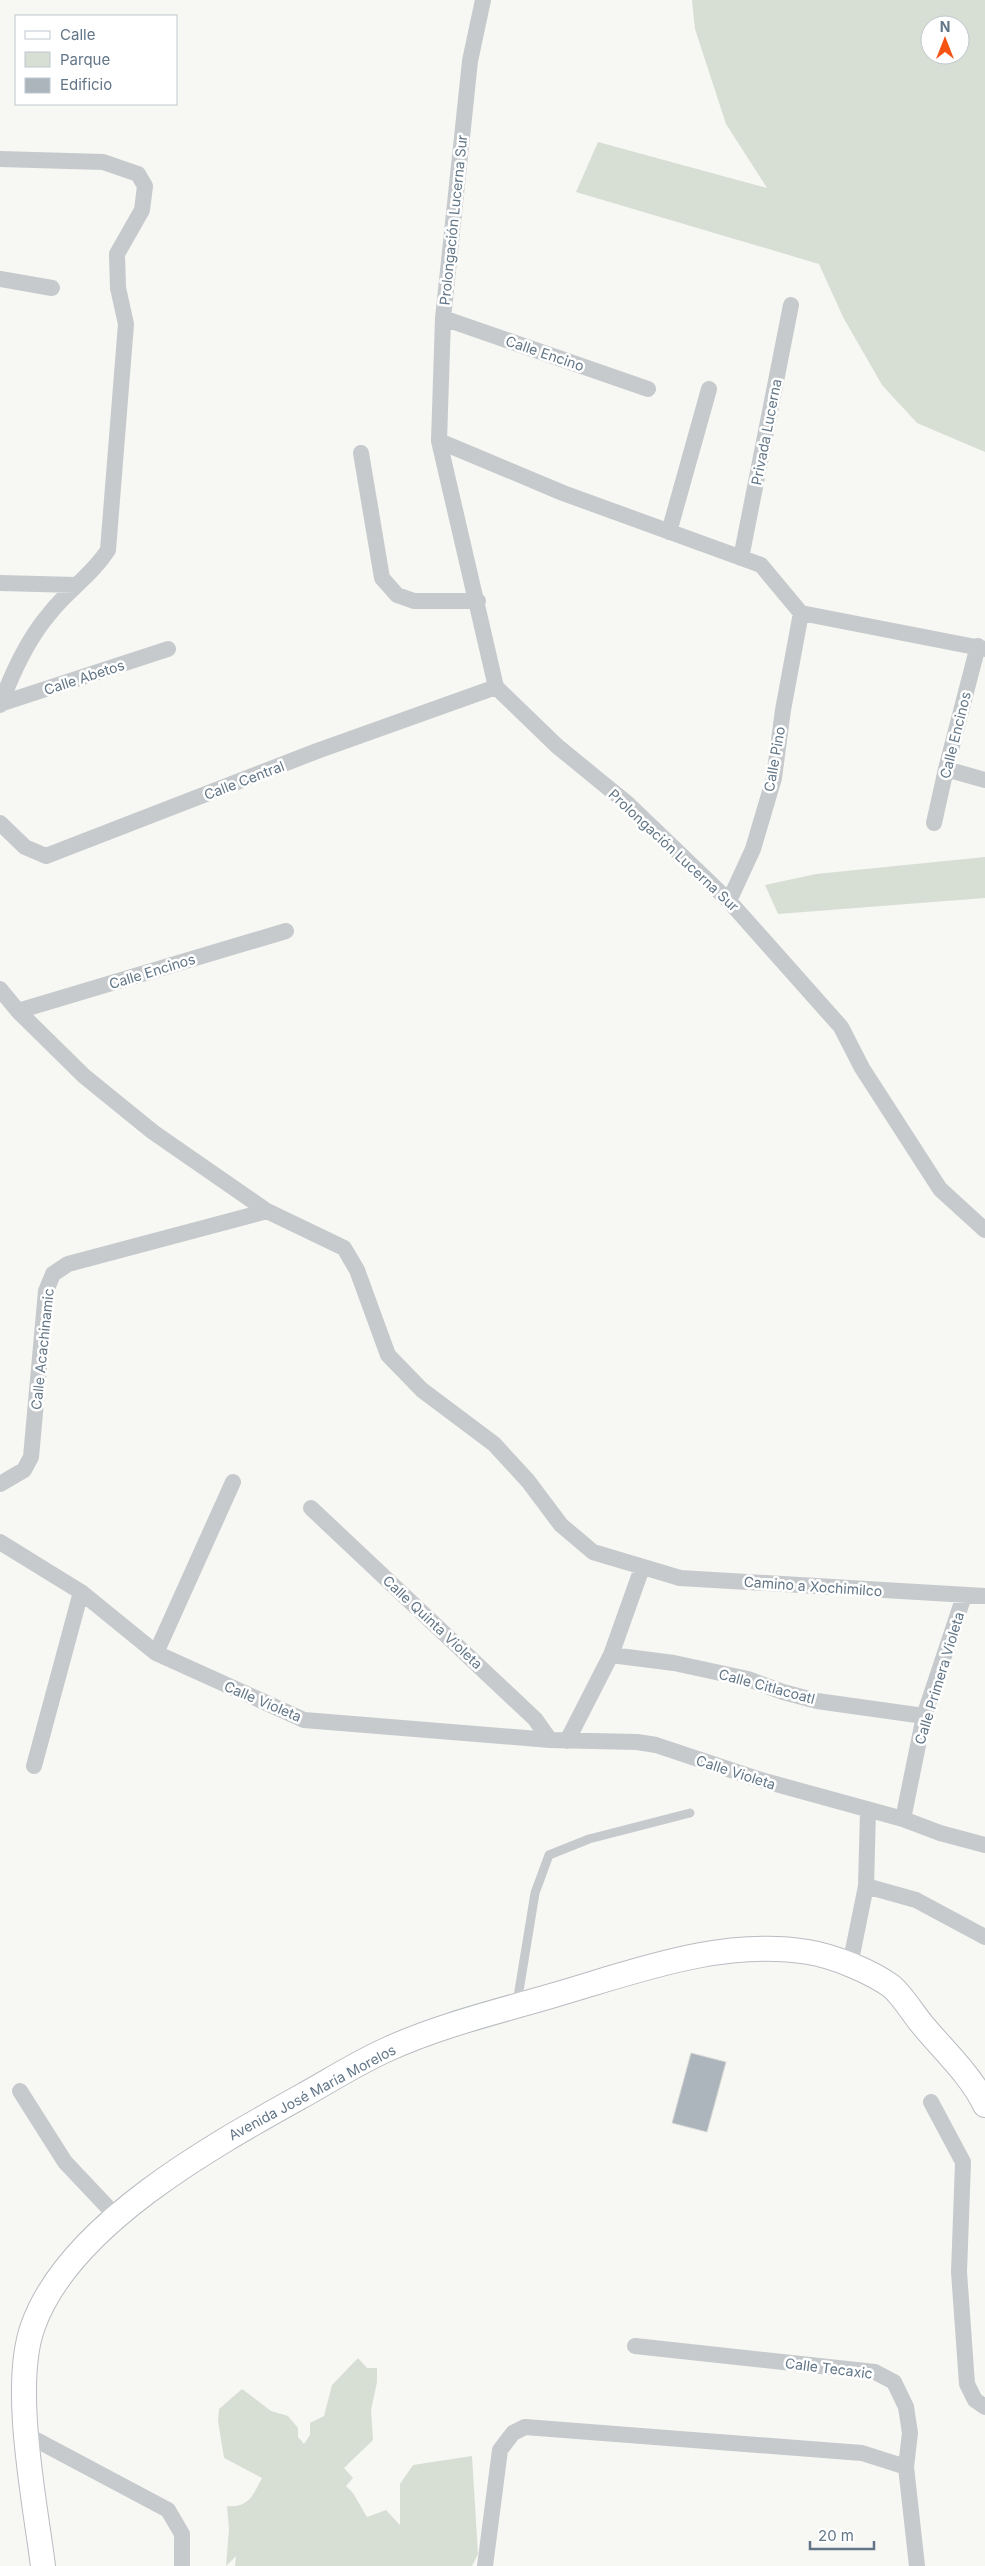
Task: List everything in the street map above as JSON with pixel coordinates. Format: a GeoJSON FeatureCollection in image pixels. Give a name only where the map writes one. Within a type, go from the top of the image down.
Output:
{"type":"FeatureCollection","features":[{"type":"Feature","properties":{"kind":"main road","name":"Avenida José María Morelos"},"geometry":{"type":"LineString","coordinates":[[44,2566],[27,2435],[24,2373],[32,2326],[54,2285],[84,2245],[116,2216],[214,2146],[386,2050],[517,2006],[660,1964],[742,1948],[809,1952],[850,1964],[892,1987],[962,2073],[985,2105]]}},
{"type":"Feature","properties":{"kind":"street","name":"Prolongación Lucerna Sur"},"geometry":{"type":"LineString","coordinates":[[483,0],[470,61],[443,318],[439,441],[478,601],[496,688],[557,746],[628,804],[729,901],[841,1027],[862,1068],[940,1189],[985,1230]]}},
{"type":"Feature","properties":{"kind":"street"},"geometry":{"type":"LineString","coordinates":[[0,159],[103,162],[138,174],[144,186],[142,210],[117,254],[118,288],[126,324],[108,550],[97,567],[76,585],[50,612],[29,641],[14,669],[0,705]]}},
{"type":"Feature","properties":{"kind":"street"},"geometry":{"type":"LineString","coordinates":[[0,279],[52,288]]}},
{"type":"Feature","properties":{"kind":"street","name":"Privada Lucerna"},"geometry":{"type":"LineString","coordinates":[[741,558],[791,305]]}},
{"type":"Feature","properties":{"kind":"street","name":"Calle Encino"},"geometry":{"type":"LineString","coordinates":[[443,318],[648,389]]}},
{"type":"Feature","properties":{"kind":"street"},"geometry":{"type":"LineString","coordinates":[[669,532],[709,389]]}},
{"type":"Feature","properties":{"kind":"street"},"geometry":{"type":"LineString","coordinates":[[439,441],[563,493],[761,565],[801,613],[982,648]]}},
{"type":"Feature","properties":{"kind":"street"},"geometry":{"type":"LineString","coordinates":[[361,453],[382,578],[397,595],[414,600],[478,601]]}},
{"type":"Feature","properties":{"kind":"street"},"geometry":{"type":"LineString","coordinates":[[0,582],[76,585]]}},
{"type":"Feature","properties":{"kind":"street","name":"Calle Pino"},"geometry":{"type":"LineString","coordinates":[[729,901],[753,849],[774,778],[783,710],[801,613]]}},
{"type":"Feature","properties":{"kind":"street","name":"Calle Encinos"},"geometry":{"type":"LineString","coordinates":[[934,823],[946,770],[982,648]]}},
{"type":"Feature","properties":{"kind":"street","name":"Calle Abetos"},"geometry":{"type":"LineString","coordinates":[[0,705],[168,649]]}},
{"type":"Feature","properties":{"kind":"street","name":"Calle Central"},"geometry":{"type":"LineString","coordinates":[[0,823],[25,847],[46,856],[317,752],[496,688]]}},
{"type":"Feature","properties":{"kind":"street"},"geometry":{"type":"LineString","coordinates":[[946,770],[985,780]]}},
{"type":"Feature","properties":{"kind":"street","name":"Calle Encinos"},"geometry":{"type":"LineString","coordinates":[[18,1011],[286,931]]}},
{"type":"Feature","properties":{"kind":"street","name":"Camino a Xochimilco"},"geometry":{"type":"LineString","coordinates":[[0,989],[18,1011],[84,1076],[153,1132],[268,1211],[344,1248],[357,1270],[388,1355],[422,1390],[494,1444],[528,1481],[561,1525],[593,1552],[680,1578],[985,1596]]}},
{"type":"Feature","properties":{"kind":"street","name":"Calle Acachinamic"},"geometry":{"type":"LineString","coordinates":[[0,1484],[24,1470],[31,1457],[46,1291],[52,1274],[68,1264],[268,1211]]}},
{"type":"Feature","properties":{"kind":"street"},"geometry":{"type":"LineString","coordinates":[[156,1654],[233,1482]]}},
{"type":"Feature","properties":{"kind":"street","name":"Calle Quinta Violeta"},"geometry":{"type":"LineString","coordinates":[[311,1508],[535,1719],[550,1740]]}},
{"type":"Feature","properties":{"kind":"street","name":"Calle Violeta"},"geometry":{"type":"LineString","coordinates":[[0,1542],[81,1592],[156,1654],[304,1720],[550,1740],[637,1742],[656,1745],[761,1780],[868,1811],[903,1819],[940,1833],[985,1846]]}},
{"type":"Feature","properties":{"kind":"street"},"geometry":{"type":"LineString","coordinates":[[567,1741],[611,1655],[642,1568]]}},
{"type":"Feature","properties":{"kind":"street"},"geometry":{"type":"LineString","coordinates":[[34,1766],[81,1592]]}},
{"type":"Feature","properties":{"kind":"street","name":"Calle Primera Violeta"},"geometry":{"type":"LineString","coordinates":[[903,1819],[924,1716],[964,1596]]}},
{"type":"Feature","properties":{"kind":"street","name":"Calle Citlacoatl"},"geometry":{"type":"LineString","coordinates":[[611,1655],[674,1663],[748,1679],[783,1692],[817,1700],[924,1716]]}},
{"type":"Feature","properties":{"kind":"street"},"geometry":{"type":"LineString","coordinates":[[850,1964],[866,1886],[868,1811]]}},
{"type":"Feature","properties":{"kind":"street"},"geometry":{"type":"LineString","coordinates":[[866,1886],[916,1900],[985,1937]]}},
{"type":"Feature","properties":{"kind":"street"},"geometry":{"type":"LineString","coordinates":[[20,2091],[65,2162],[116,2216]]}},
{"type":"Feature","properties":{"kind":"street"},"geometry":{"type":"LineString","coordinates":[[931,2102],[963,2162],[959,2272],[967,2384],[975,2400],[985,2407]]}},
{"type":"Feature","properties":{"kind":"street","name":"Calle Tecaxic"},"geometry":{"type":"LineString","coordinates":[[635,2346],[875,2372],[894,2382],[906,2407],[910,2432],[906,2467],[917,2566]]}},
{"type":"Feature","properties":{"kind":"street"},"geometry":{"type":"LineString","coordinates":[[485,2566],[500,2450],[513,2432],[525,2427],[862,2453],[906,2467]]}},
{"type":"Feature","properties":{"kind":"street"},"geometry":{"type":"LineString","coordinates":[[27,2435],[168,2510],[182,2534],[182,2566]]}},
{"type":"Feature","properties":{"kind":"lane"},"geometry":{"type":"LineString","coordinates":[[517,2006],[535,1893],[548,1855],[590,1839],[690,1813]]}},
{"type":"Feature","properties":{"kind":"green space"},"geometry":{"type":"Polygon","coordinates":[[[692,0],[985,0],[985,452],[917,423],[882,385],[843,317],[819,264],[576,192],[598,142],[767,188],[726,124],[695,29],[692,0]]]}},
{"type":"Feature","properties":{"kind":"green space"},"geometry":{"type":"Polygon","coordinates":[[[985,857],[985,898],[778,914],[765,885],[816,874],[985,857]]]}},
{"type":"Feature","properties":{"kind":"green space"},"geometry":{"type":"Polygon","coordinates":[[[358,2358],[367,2368],[377,2368],[377,2382],[371,2410],[373,2440],[344,2468],[353,2478],[346,2486],[353,2493],[367,2517],[386,2510],[400,2525],[400,2484],[413,2465],[472,2456],[478,2554],[472,2566],[235,2566],[236,2556],[226,2566],[229,2529],[227,2506],[245,2503],[253,2495],[262,2478],[224,2458],[218,2421],[219,2409],[242,2389],[271,2411],[288,2416],[298,2428],[298,2437],[304,2444],[310,2435],[310,2423],[324,2416],[332,2385],[358,2358]]]}},
{"type":"Feature","properties":{"kind":"building"},"geometry":{"type":"Polygon","coordinates":[[[691,2053],[726,2062],[707,2132],[672,2123],[691,2053]]]}}]}
